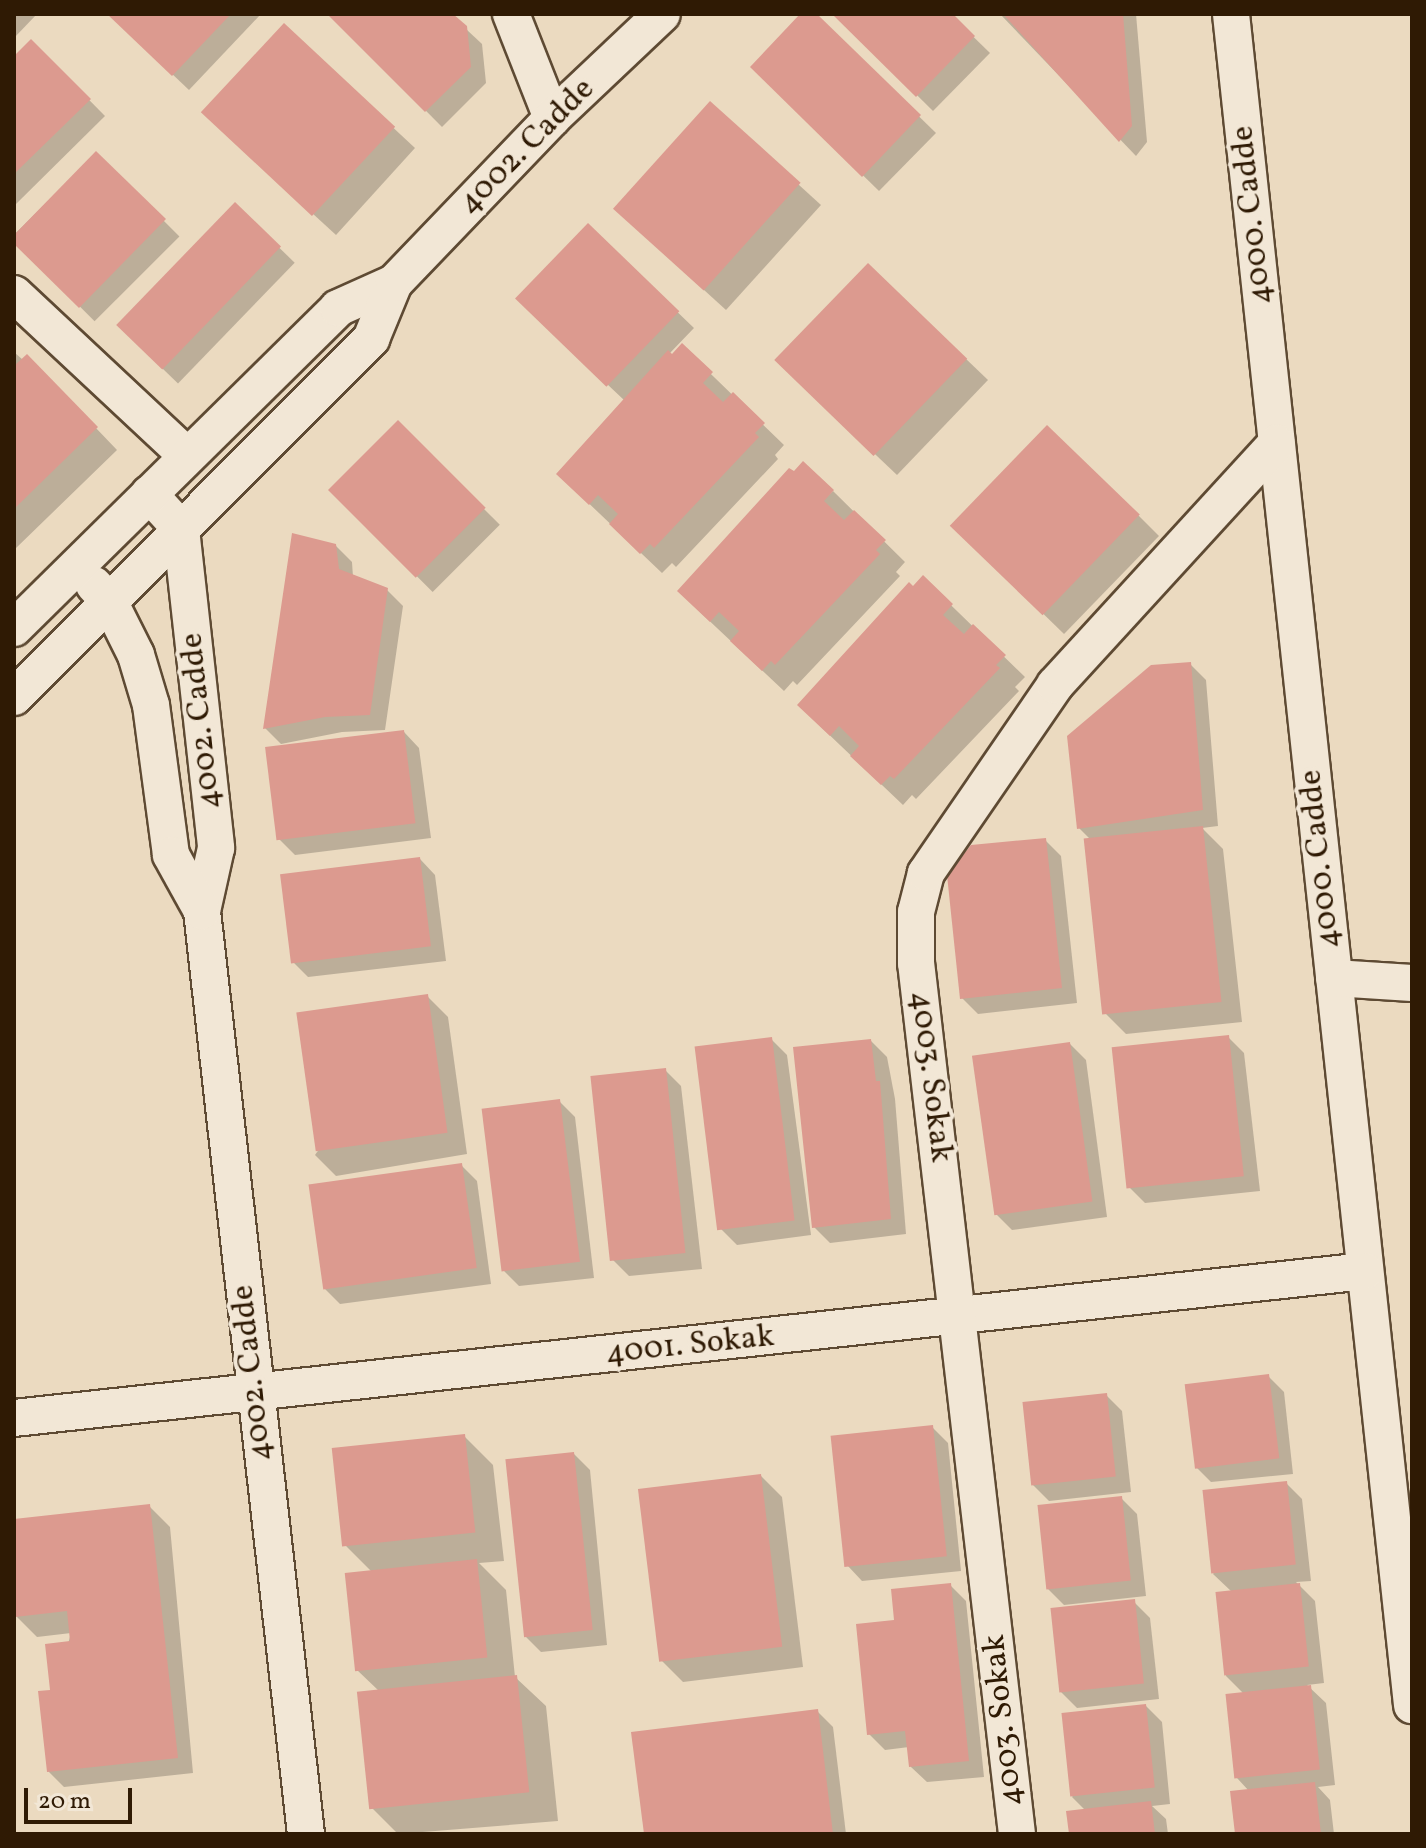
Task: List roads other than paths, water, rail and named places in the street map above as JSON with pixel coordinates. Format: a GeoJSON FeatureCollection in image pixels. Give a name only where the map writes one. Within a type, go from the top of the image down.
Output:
{"type":"FeatureCollection","features":[{"type":"Feature","properties":{"kind":"street"},"geometry":{"type":"LineString","coordinates":[[511,14],[552,118]]}},
{"type":"Feature","properties":{"kind":"street","name":"4002. Cadde"},"geometry":{"type":"LineString","coordinates":[[109,601],[371,339],[394,283],[552,118],[662,14]]}},
{"type":"Feature","properties":{"kind":"street","name":"4000. Cadde"},"geometry":{"type":"LineString","coordinates":[[1231,14],[1412,1705]]}},
{"type":"Feature","properties":{"kind":"street","name":"4002. Cadde"},"geometry":{"type":"LineString","coordinates":[[202,911],[171,855],[151,705],[136,655],[109,601],[75,567],[338,308],[394,283]]}},
{"type":"Feature","properties":{"kind":"street"},"geometry":{"type":"LineString","coordinates":[[14,294],[187,456]]}},
{"type":"Feature","properties":{"kind":"street","name":"4003. Sokak"},"geometry":{"type":"LineString","coordinates":[[1017,1834],[960,1316],[916,963],[916,912],[926,873],[1055,685],[1277,443]]}},
{"type":"Feature","properties":{"kind":"street"},"geometry":{"type":"LineString","coordinates":[[149,494],[181,529]]}},
{"type":"Feature","properties":{"kind":"street","name":"4002. Cadde"},"geometry":{"type":"LineString","coordinates":[[181,529],[216,848],[202,911],[306,1834]]}},
{"type":"Feature","properties":{"kind":"street"},"geometry":{"type":"LineString","coordinates":[[14,628],[75,567]]}},
{"type":"Feature","properties":{"kind":"street"},"geometry":{"type":"LineString","coordinates":[[14,697],[109,601]]}},
{"type":"Feature","properties":{"kind":"street"},"geometry":{"type":"LineString","coordinates":[[1334,978],[1412,983]]}},
{"type":"Feature","properties":{"kind":"street","name":"4001. Sokak"},"geometry":{"type":"LineString","coordinates":[[14,1418],[1365,1271]]}}]}
